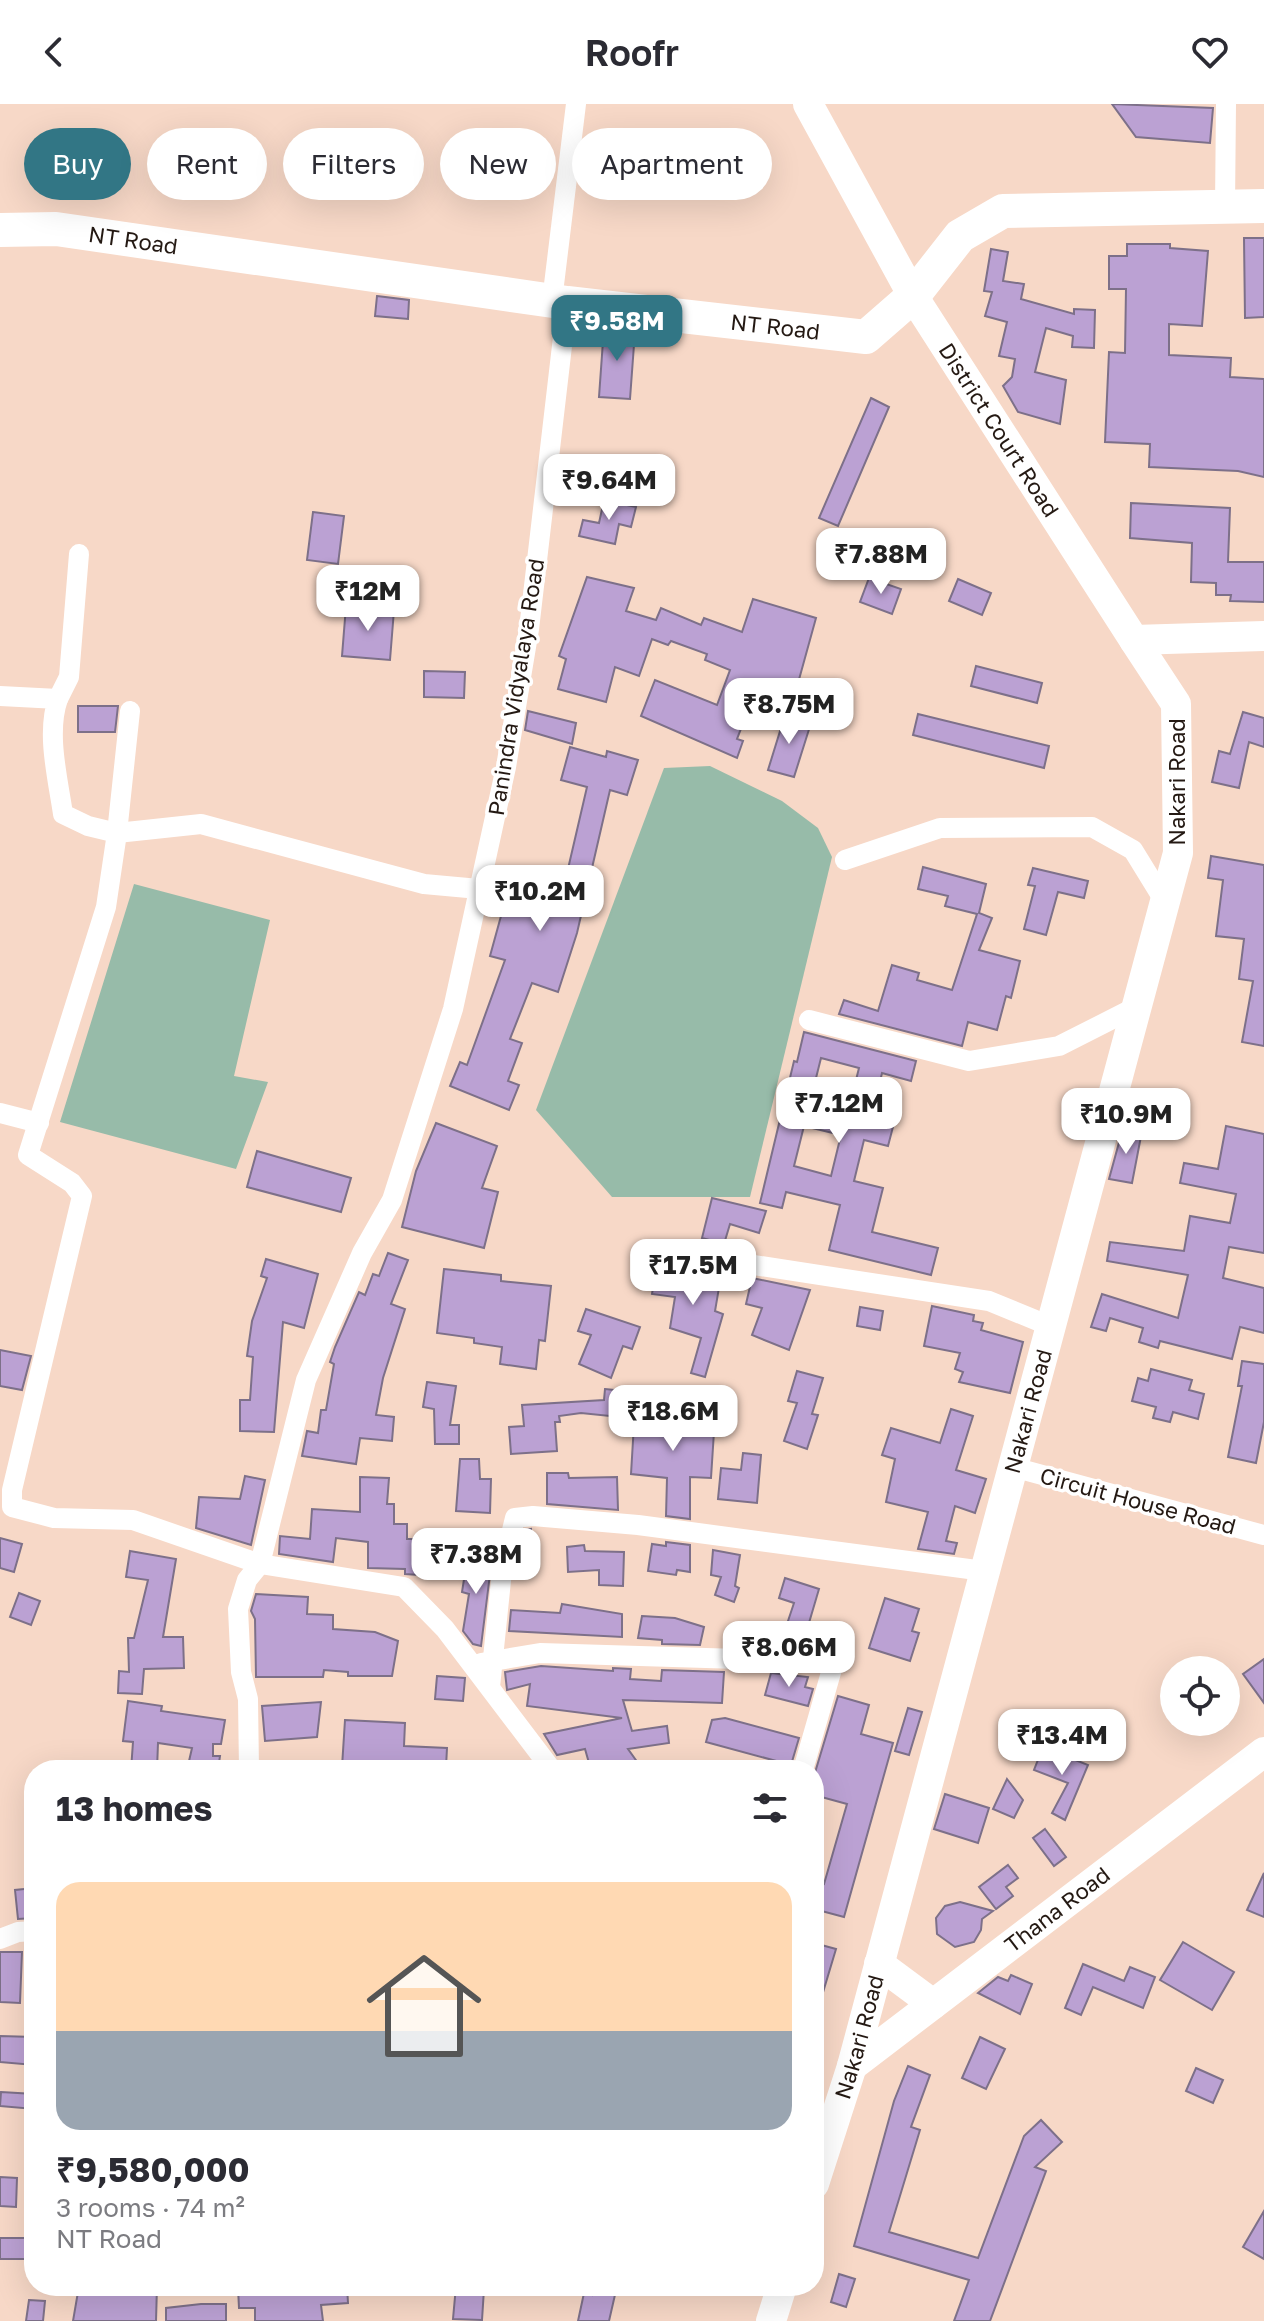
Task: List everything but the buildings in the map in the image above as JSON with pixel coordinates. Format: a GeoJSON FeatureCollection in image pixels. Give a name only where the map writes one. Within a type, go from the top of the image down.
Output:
{"type":"FeatureCollection","features":[{"type":"Feature","properties":{"kind":"main road","name":"NT Road"},"geometry":{"type":"LineString","coordinates":[[0,230],[56,229],[560,302],[866,337],[913,296],[960,236],[1003,211],[1264,206]]}},
{"type":"Feature","properties":{"kind":"street","name":"Panindra Vidyalaya Road"},"geometry":{"type":"LineString","coordinates":[[249,1760],[248,1699],[241,1672],[238,1609],[247,1580],[260,1564],[306,1380],[362,1253],[392,1200],[413,1140],[453,1009],[506,767],[529,629],[576,104]]}},
{"type":"Feature","properties":{"kind":"street","name":"District Court Road"},"geometry":{"type":"LineString","coordinates":[[808,104],[913,296],[1134,640]]}},
{"type":"Feature","properties":{"kind":"street"},"geometry":{"type":"LineString","coordinates":[[1225,206],[1226,104]]}},
{"type":"Feature","properties":{"kind":"street"},"geometry":{"type":"LineString","coordinates":[[79,554],[70,665],[53,713],[63,814],[88,826],[117,833],[201,824],[424,884],[479,889]]}},
{"type":"Feature","properties":{"kind":"street"},"geometry":{"type":"LineString","coordinates":[[1134,640],[1264,636]]}},
{"type":"Feature","properties":{"kind":"street","name":"Nakari Road"},"geometry":{"type":"LineString","coordinates":[[824,2118],[852,2066],[1178,853],[1176,704],[1134,640]]}},
{"type":"Feature","properties":{"kind":"street"},"geometry":{"type":"LineString","coordinates":[[0,696],[58,699]]}},
{"type":"Feature","properties":{"kind":"street"},"geometry":{"type":"LineString","coordinates":[[130,711],[106,907],[28,1155],[72,1183],[82,1196],[12,1490],[12,1507],[54,1518],[133,1520],[260,1564],[404,1587],[483,1663]]}},
{"type":"Feature","properties":{"kind":"street"},"geometry":{"type":"LineString","coordinates":[[845,860],[940,828],[1092,827],[1133,850],[1165,902]]}},
{"type":"Feature","properties":{"kind":"street"},"geometry":{"type":"LineString","coordinates":[[809,1020],[969,1061],[1059,1046],[1136,1007]]}},
{"type":"Feature","properties":{"kind":"street"},"geometry":{"type":"LineString","coordinates":[[0,1113],[39,1123]]}},
{"type":"Feature","properties":{"kind":"street"},"geometry":{"type":"LineString","coordinates":[[741,1263],[989,1301],[1050,1326]]}},
{"type":"Feature","properties":{"kind":"street","name":"Circuit House Road"},"geometry":{"type":"LineString","coordinates":[[1013,1467],[1264,1535]]}},
{"type":"Feature","properties":{"kind":"street"},"geometry":{"type":"LineString","coordinates":[[545,1760],[490,1687],[483,1663],[515,1518],[533,1516],[638,1525],[984,1571]]}},
{"type":"Feature","properties":{"kind":"street"},"geometry":{"type":"LineString","coordinates":[[483,1663],[540,1653],[620,1653],[834,1662],[806,1760]]}},
{"type":"Feature","properties":{"kind":"street","name":"Thana Road"},"geometry":{"type":"LineString","coordinates":[[852,2066],[1264,1752]]}},
{"type":"Feature","properties":{"kind":"street"},"geometry":{"type":"LineString","coordinates":[[0,1939],[24,1932]]}},
{"type":"Feature","properties":{"kind":"street"},"geometry":{"type":"LineString","coordinates":[[879,1964],[933,2004]]}},
{"type":"Feature","properties":{"kind":"street"},"geometry":{"type":"LineString","coordinates":[[771,2321],[779,2296]]}},
{"type":"Feature","properties":{"kind":"green space"},"geometry":{"type":"Polygon","coordinates":[[[710,766],[782,801],[818,828],[832,857],[750,1197],[612,1197],[536,1110],[664,768],[710,766]]]}},
{"type":"Feature","properties":{"kind":"green space"},"geometry":{"type":"Polygon","coordinates":[[[134,884],[270,920],[234,1076],[268,1082],[236,1169],[60,1122],[134,884]]]}}]}
